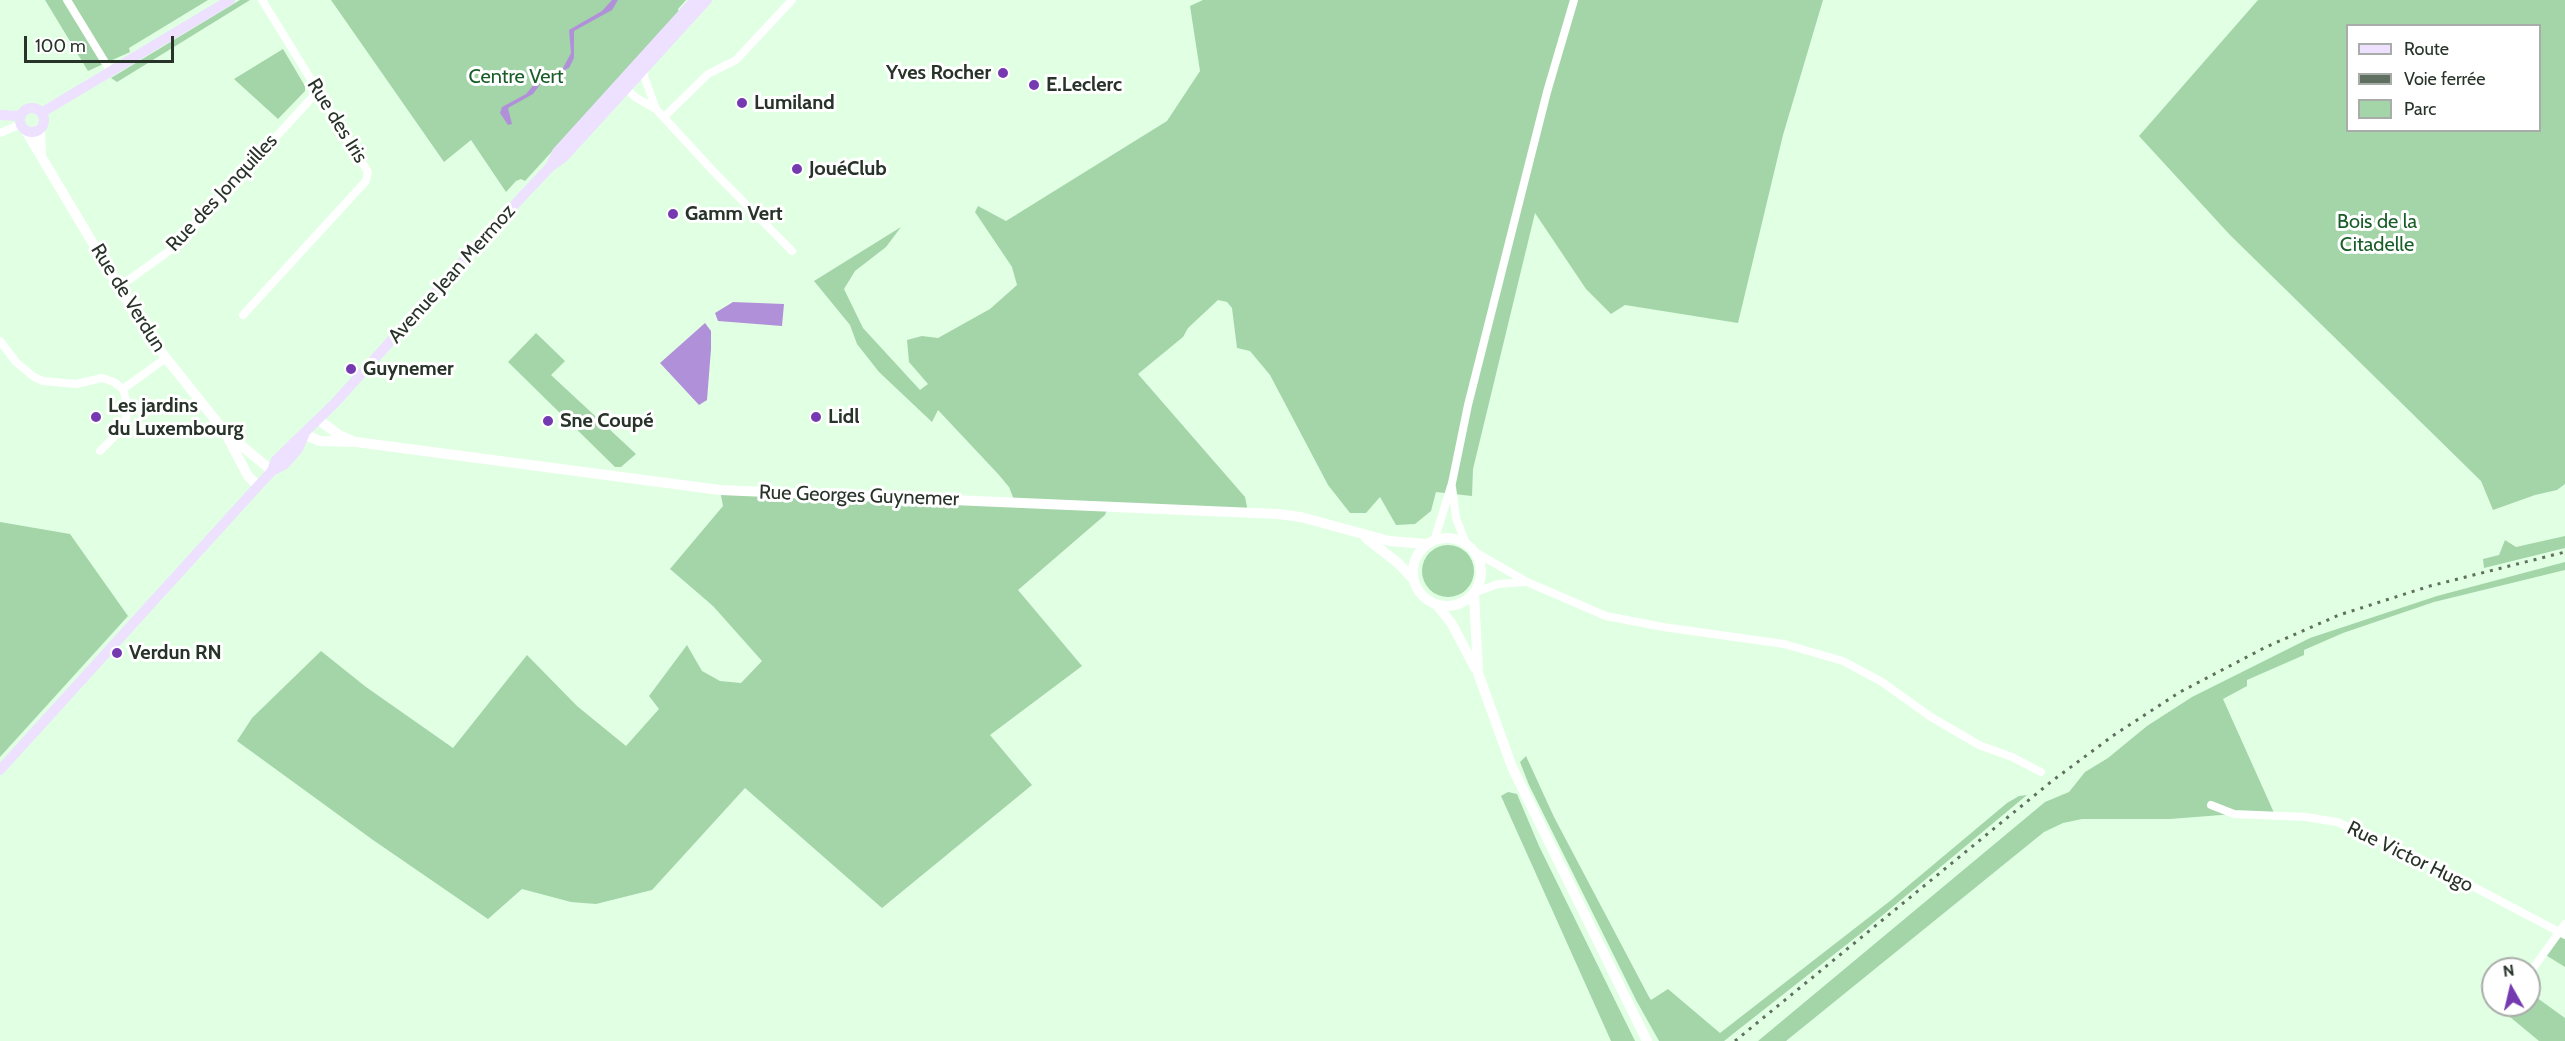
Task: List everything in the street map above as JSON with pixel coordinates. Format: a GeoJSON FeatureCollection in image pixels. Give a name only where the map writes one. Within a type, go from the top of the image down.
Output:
{"type":"FeatureCollection","features":[{"type":"Feature","properties":{"kind":"main road"},"geometry":{"type":"LineString","coordinates":[[41,113],[230,0]]}},
{"type":"Feature","properties":{"kind":"main road","name":"Avenue Jean Mermoz"},"geometry":{"type":"LineString","coordinates":[[550,166],[556,152],[695,0]]}},
{"type":"Feature","properties":{"kind":"main road","name":"Avenue Jean Mermoz"},"geometry":{"type":"LineString","coordinates":[[0,770],[258,486],[272,471],[285,464],[298,449],[305,435],[550,166],[564,157],[707,0]]}},
{"type":"Feature","properties":{"kind":"main road"},"geometry":{"type":"LineString","coordinates":[[0,115],[36,131],[40,129],[43,119],[41,113],[30,108],[22,124]]}},
{"type":"Feature","properties":{"kind":"street"},"geometry":{"type":"LineString","coordinates":[[67,0],[111,72]]}},
{"type":"Feature","properties":{"kind":"street","name":"Rue des Iris"},"geometry":{"type":"LineString","coordinates":[[243,315],[368,176],[368,168],[262,0]]}},
{"type":"Feature","properties":{"kind":"street"},"geometry":{"type":"LineString","coordinates":[[664,117],[708,74],[736,60],[792,0]]}},
{"type":"Feature","properties":{"kind":"street"},"geometry":{"type":"LineString","coordinates":[[1574,0],[1547,92],[1468,405],[1452,483],[1431,542],[1415,560],[1413,580],[1422,596],[1437,605],[1452,624],[1478,674],[1512,767],[1647,1041]]}},
{"type":"Feature","properties":{"kind":"street"},"geometry":{"type":"LineString","coordinates":[[647,54],[645,63],[624,86],[626,90],[656,109],[792,251]]}},
{"type":"Feature","properties":{"kind":"street"},"geometry":{"type":"LineString","coordinates":[[645,68],[644,76],[656,109]]}},
{"type":"Feature","properties":{"kind":"street","name":"Rue des Jonquilles"},"geometry":{"type":"LineString","coordinates":[[119,287],[176,246],[318,91]]}},
{"type":"Feature","properties":{"kind":"street"},"geometry":{"type":"LineString","coordinates":[[0,133],[22,124]]}},
{"type":"Feature","properties":{"kind":"street","name":"Rue de Verdun"},"geometry":{"type":"LineString","coordinates":[[22,124],[119,287],[166,358],[225,432]]}},
{"type":"Feature","properties":{"kind":"street","name":"Rue de Verdun"},"geometry":{"type":"LineString","coordinates":[[40,129],[41,156]]}},
{"type":"Feature","properties":{"kind":"street"},"geometry":{"type":"LineString","coordinates":[[0,341],[16,362],[34,377],[43,381],[76,384],[102,378],[123,388],[127,404],[126,420],[116,435],[100,451]]}},
{"type":"Feature","properties":{"kind":"street"},"geometry":{"type":"LineString","coordinates":[[123,388],[166,358]]}},
{"type":"Feature","properties":{"kind":"street"},"geometry":{"type":"LineString","coordinates":[[319,420],[339,435],[356,442]]}},
{"type":"Feature","properties":{"kind":"street"},"geometry":{"type":"LineString","coordinates":[[225,432],[272,471]]}},
{"type":"Feature","properties":{"kind":"street"},"geometry":{"type":"LineString","coordinates":[[225,432],[248,476],[258,486]]}},
{"type":"Feature","properties":{"kind":"street"},"geometry":{"type":"LineString","coordinates":[[305,435],[320,441],[356,442]]}},
{"type":"Feature","properties":{"kind":"street","name":"Rue Georges Guynemer"},"geometry":{"type":"LineString","coordinates":[[356,442],[720,490],[1268,513],[1301,517],[1389,541],[1431,542]]}},
{"type":"Feature","properties":{"kind":"street"},"geometry":{"type":"LineString","coordinates":[[1452,483],[1456,518],[1481,567],[1480,584],[1475,593],[1474,636],[1478,674]]}},
{"type":"Feature","properties":{"kind":"street","name":"Rue Georges Guynemer"},"geometry":{"type":"LineString","coordinates":[[1361,534],[1398,563],[1413,580]]}},
{"type":"Feature","properties":{"kind":"street"},"geometry":{"type":"LineString","coordinates":[[1431,542],[1450,538],[1527,582],[1606,616],[1663,627],[1784,644],[1843,661],[1882,682],[1930,717],[1979,745],[2012,757],[2041,772]]}},
{"type":"Feature","properties":{"kind":"street"},"geometry":{"type":"LineString","coordinates":[[1437,605],[1457,605],[1475,593],[1498,584],[1527,582]]}},
{"type":"Feature","properties":{"kind":"street","name":"Rue Victor Hugo"},"geometry":{"type":"LineString","coordinates":[[2211,805],[2234,814],[2306,817],[2337,822],[2405,851],[2562,933]]}},
{"type":"Feature","properties":{"kind":"street"},"geometry":{"type":"LineString","coordinates":[[2541,959],[2562,933],[2565,924]]}},
{"type":"Feature","properties":{"kind":"green space"},"geometry":{"type":"Polygon","coordinates":[[[45,0],[208,0],[129,48],[130,52],[88,71],[45,0]]]}},
{"type":"Feature","properties":{"kind":"green space"},"geometry":{"type":"Polygon","coordinates":[[[240,0],[250,0],[117,82],[111,78],[240,0]]]}},
{"type":"Feature","properties":{"kind":"green space","name":"Centre Vert"},"geometry":{"type":"Polygon","coordinates":[[[331,0],[686,0],[678,9],[679,12],[525,181],[521,179],[516,181],[506,192],[471,140],[444,162],[331,0]]]}},
{"type":"Feature","properties":{"kind":"green space"},"geometry":{"type":"Polygon","coordinates":[[[1203,0],[1823,0],[1783,135],[1738,323],[1625,305],[1611,314],[1586,289],[1535,213],[1473,469],[1472,496],[1436,492],[1431,511],[1415,524],[1396,525],[1380,497],[1366,513],[1350,513],[1328,485],[1270,375],[1250,351],[1237,348],[1232,308],[1227,302],[1218,300],[1188,328],[1183,337],[1138,374],[1245,497],[1248,512],[1108,507],[1105,515],[1018,590],[1082,666],[990,735],[1032,785],[882,908],[745,788],[652,890],[596,904],[571,902],[522,889],[488,919],[373,840],[237,741],[252,718],[321,651],[366,687],[453,748],[527,655],[577,706],[626,746],[659,709],[649,696],[687,645],[702,671],[720,681],[741,683],[762,661],[713,606],[670,569],[723,506],[720,490],[1015,502],[1009,487],[999,475],[938,410],[932,422],[879,372],[857,344],[850,325],[814,281],[901,227],[886,247],[855,271],[844,289],[863,328],[920,390],[928,384],[909,362],[907,340],[922,336],[938,338],[990,309],[1017,285],[1012,267],[975,212],[978,206],[1006,221],[1167,121],[1200,71],[1190,6],[1203,0]]]}},
{"type":"Feature","properties":{"kind":"green space","name":"Bois de la Citadelle"},"geometry":{"type":"Polygon","coordinates":[[[2258,0],[2565,0],[2565,484],[2557,490],[2493,510],[2481,481],[2230,235],[2139,136],[2258,0]]]}},
{"type":"Feature","properties":{"kind":"green space"},"geometry":{"type":"Polygon","coordinates":[[[283,49],[305,86],[305,91],[278,119],[234,79],[283,49]]]}},
{"type":"Feature","properties":{"kind":"green space"},"geometry":{"type":"Polygon","coordinates":[[[536,333],[565,361],[551,375],[636,454],[621,467],[615,467],[508,362],[536,333]]]}},
{"type":"Feature","properties":{"kind":"green space"},"geometry":{"type":"Polygon","coordinates":[[[0,522],[70,534],[128,616],[0,757],[0,522]]]}},
{"type":"Feature","properties":{"kind":"green space"},"geometry":{"type":"Polygon","coordinates":[[[2565,536],[2565,548],[2484,568],[2483,559],[2499,555],[2505,540],[2516,547],[2565,536]]]}},
{"type":"Feature","properties":{"kind":"green space"},"geometry":{"type":"Polygon","coordinates":[[[1443,545],[1453,545],[1467,552],[1474,571],[1467,590],[1453,597],[1443,597],[1433,593],[1426,586],[1422,576],[1422,566],[1426,556],[1433,549],[1443,545]]]}},
{"type":"Feature","properties":{"kind":"green space"},"geometry":{"type":"Polygon","coordinates":[[[2565,562],[2565,570],[2434,602],[2343,633],[2304,650],[2304,655],[2247,680],[2247,686],[2223,699],[2275,815],[2234,814],[2170,819],[2082,819],[2063,823],[2044,832],[1786,1041],[1758,1041],[2045,802],[2069,792],[2085,772],[2108,758],[2147,726],[2192,697],[2310,638],[2437,596],[2565,562]]]}},
{"type":"Feature","properties":{"kind":"green space"},"geometry":{"type":"Polygon","coordinates":[[[1526,756],[1554,817],[1651,1000],[1668,989],[1720,1033],[1890,901],[2007,803],[2019,796],[2027,795],[1860,934],[1724,1041],[1659,1041],[1636,1000],[1529,785],[1520,762],[1526,756]]]}},
{"type":"Feature","properties":{"kind":"green space"},"geometry":{"type":"Polygon","coordinates":[[[1508,792],[1517,794],[1539,846],[1635,1041],[1611,1041],[1501,796],[1508,792]]]}},
{"type":"Feature","properties":{"kind":"green space"},"geometry":{"type":"Polygon","coordinates":[[[2559,932],[2565,935],[2565,967],[2544,954],[2559,932]]]}},
{"type":"Feature","properties":{"kind":"green space"},"geometry":{"type":"Polygon","coordinates":[[[2541,1001],[2565,1018],[2565,1041],[2539,1041],[2510,1017],[2541,1017],[2541,1001]]]}},
{"type":"Feature","properties":{"kind":"shaded area"},"geometry":{"type":"Polygon","coordinates":[[[612,0],[618,0],[612,10],[574,31],[574,58],[569,68],[545,78],[533,94],[508,108],[512,124],[508,125],[500,113],[502,107],[526,94],[541,76],[563,68],[571,53],[569,30],[602,11],[612,0]]]}},
{"type":"Feature","properties":{"kind":"shaded area"},"geometry":{"type":"Polygon","coordinates":[[[733,302],[784,304],[782,326],[718,321],[715,313],[733,302]]]}},
{"type":"Feature","properties":{"kind":"shaded area"},"geometry":{"type":"Polygon","coordinates":[[[705,323],[711,331],[711,349],[707,400],[699,405],[660,363],[705,323]]]}},
{"type":"Feature","properties":{"kind":"railway"},"geometry":{"type":"LineString","coordinates":[[1735,1041],[2052,781],[2114,735],[2180,692],[2266,647],[2339,615],[2430,586],[2565,552]]}},
{"type":"Feature","properties":{"kind":"place","name":"Yves Rocher"},"geometry":{"type":"Point","coordinates":[1003,73]}},
{"type":"Feature","properties":{"kind":"place","name":"E.Leclerc"},"geometry":{"type":"Point","coordinates":[1034,85]}},
{"type":"Feature","properties":{"kind":"place","name":"Lumiland"},"geometry":{"type":"Point","coordinates":[742,103]}},
{"type":"Feature","properties":{"kind":"place","name":"JouéClub"},"geometry":{"type":"Point","coordinates":[797,169]}},
{"type":"Feature","properties":{"kind":"place","name":"Gamm Vert"},"geometry":{"type":"Point","coordinates":[673,214]}},
{"type":"Feature","properties":{"kind":"place","name":"Guynemer"},"geometry":{"type":"Point","coordinates":[351,369]}},
{"type":"Feature","properties":{"kind":"place","name":"Les jardins du Luxembourg"},"geometry":{"type":"Point","coordinates":[96,417]}},
{"type":"Feature","properties":{"kind":"place","name":"Lidl"},"geometry":{"type":"Point","coordinates":[816,417]}},
{"type":"Feature","properties":{"kind":"place","name":"Sne Coupé"},"geometry":{"type":"Point","coordinates":[548,421]}},
{"type":"Feature","properties":{"kind":"place","name":"Verdun RN"},"geometry":{"type":"Point","coordinates":[117,653]}}]}
